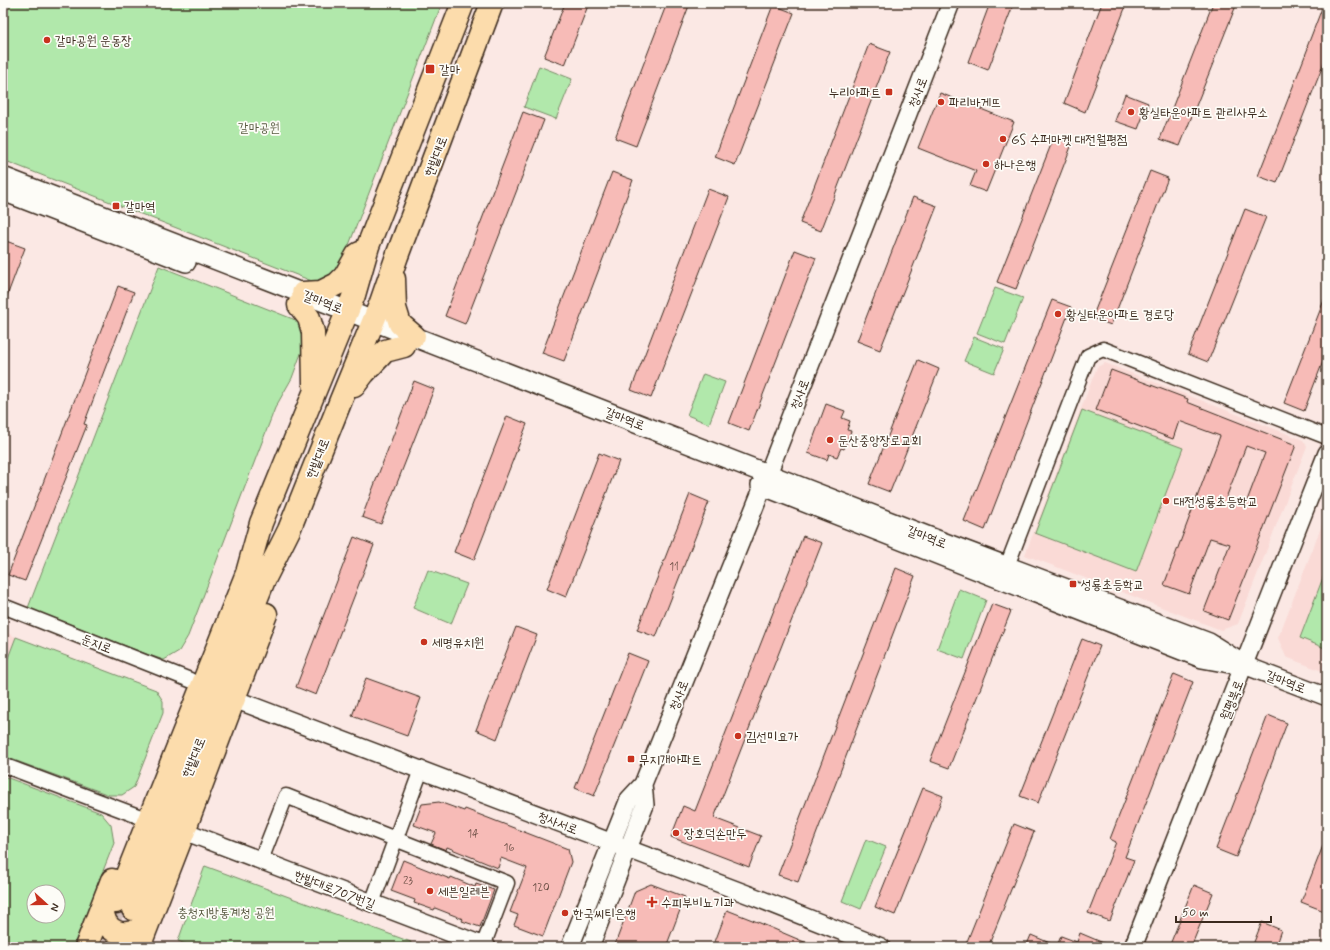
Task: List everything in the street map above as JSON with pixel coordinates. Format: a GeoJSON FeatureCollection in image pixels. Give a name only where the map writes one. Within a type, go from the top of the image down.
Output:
{"type":"FeatureCollection","features":[{"type":"Feature","properties":{"kind":"main road","name":"한밭대로"},"geometry":{"type":"LineString","coordinates":[[125,909],[247,573],[261,523],[354,295],[368,246],[463,3]]}},
{"type":"Feature","properties":{"kind":"main road","name":"한밭대로"},"geometry":{"type":"LineString","coordinates":[[125,909],[264,580],[289,530],[340,400],[371,327],[492,3]]}},
{"type":"Feature","properties":{"kind":"main road","name":"갈마역로"},"geometry":{"type":"LineString","coordinates":[[3,177],[371,327],[765,480],[1202,658],[1244,665]]}},
{"type":"Feature","properties":{"kind":"main road","name":"갈마역로"},"geometry":{"type":"LineString","coordinates":[[3,191],[63,215],[301,299]]}},
{"type":"Feature","properties":{"kind":"main road"},"geometry":{"type":"LineString","coordinates":[[315,393],[313,332],[301,299],[321,292],[337,284],[345,276],[357,255],[368,246]]}},
{"type":"Feature","properties":{"kind":"main road"},"geometry":{"type":"LineString","coordinates":[[340,400],[353,388],[364,373],[385,350],[409,341],[400,324],[396,308],[394,279],[397,256]]}},
{"type":"Feature","properties":{"kind":"main road","name":"갈마역로"},"geometry":{"type":"LineString","coordinates":[[765,480],[1007,566],[1209,643],[1244,665]]}},
{"type":"Feature","properties":{"kind":"main road"},"geometry":{"type":"LineString","coordinates":[[138,947],[125,909],[138,816],[190,680],[238,564],[261,523]]}},
{"type":"Feature","properties":{"kind":"main road"},"geometry":{"type":"LineString","coordinates":[[86,947],[125,909],[184,831],[277,586],[289,530]]}},
{"type":"Feature","properties":{"kind":"street","name":"청사로"},"geometry":{"type":"LineString","coordinates":[[570,947],[629,799],[643,784],[765,480],[951,3]]}},
{"type":"Feature","properties":{"kind":"street"},"geometry":{"type":"LineString","coordinates":[[1007,566],[1088,356],[1103,349],[1327,437]]}},
{"type":"Feature","properties":{"kind":"street","name":"월평북로"},"geometry":{"type":"LineString","coordinates":[[1133,947],[1327,453]]}},
{"type":"Feature","properties":{"kind":"street","name":"둔지로"},"geometry":{"type":"LineString","coordinates":[[3,606],[190,680]]}},
{"type":"Feature","properties":{"kind":"street","name":"갈마역로"},"geometry":{"type":"LineString","coordinates":[[1244,665],[1327,697]]}},
{"type":"Feature","properties":{"kind":"street","name":"청사서로"},"geometry":{"type":"LineString","coordinates":[[234,699],[881,947]]}},
{"type":"Feature","properties":{"kind":"street"},"geometry":{"type":"LineString","coordinates":[[3,766],[138,816]]}},
{"type":"Feature","properties":{"kind":"street"},"geometry":{"type":"LineString","coordinates":[[372,903],[421,770]]}},
{"type":"Feature","properties":{"kind":"street","name":"청사로"},"geometry":{"type":"LineString","coordinates":[[590,947],[645,805],[643,784]]}},
{"type":"Feature","properties":{"kind":"street"},"geometry":{"type":"LineString","coordinates":[[261,860],[286,796],[507,883],[485,946]]}},
{"type":"Feature","properties":{"kind":"street","name":"한밭대로707번길"},"geometry":{"type":"LineString","coordinates":[[184,831],[485,946]]}},
{"type":"Feature","properties":{"kind":"shaded area","name":"대전성룡초등학교"},"geometry":{"type":"Polygon","coordinates":[[[1105,363],[1303,440],[1307,446],[1238,624],[1221,630],[1025,555],[1097,367],[1105,363]]]}},
{"type":"Feature","properties":{"kind":"shaded area"},"geometry":{"type":"Polygon","coordinates":[[[1327,512],[1327,673],[1286,657],[1278,638],[1327,512]]]}},
{"type":"Feature","properties":{"kind":"shaded area"},"geometry":{"type":"Polygon","coordinates":[[[3,631],[16,637],[3,671],[3,631]]]}},
{"type":"Feature","properties":{"kind":"green space","name":"갈마공원"},"geometry":{"type":"Polygon","coordinates":[[[3,3],[442,3],[344,258],[335,271],[317,283],[3,160],[3,3]]]}},
{"type":"Feature","properties":{"kind":"green space"},"geometry":{"type":"Polygon","coordinates":[[[539,66],[572,79],[556,119],[524,107],[539,66]]]}},
{"type":"Feature","properties":{"kind":"green space"},"geometry":{"type":"Polygon","coordinates":[[[159,266],[293,319],[301,325],[303,348],[292,378],[275,408],[188,636],[179,651],[164,660],[28,608],[159,266]]]}},
{"type":"Feature","properties":{"kind":"green space"},"geometry":{"type":"Polygon","coordinates":[[[995,288],[1023,298],[1005,344],[977,333],[995,288]]]}},
{"type":"Feature","properties":{"kind":"green space"},"geometry":{"type":"Polygon","coordinates":[[[974,337],[1004,349],[994,373],[964,361],[974,337]]]}},
{"type":"Feature","properties":{"kind":"green space"},"geometry":{"type":"Polygon","coordinates":[[[703,374],[725,382],[709,424],[687,415],[703,374]]]}},
{"type":"Feature","properties":{"kind":"green space"},"geometry":{"type":"Polygon","coordinates":[[[1082,410],[1183,448],[1136,572],[1035,533],[1082,410]]]}},
{"type":"Feature","properties":{"kind":"green space"},"geometry":{"type":"Polygon","coordinates":[[[1327,567],[1327,649],[1300,638],[1327,567]]]}},
{"type":"Feature","properties":{"kind":"green space"},"geometry":{"type":"Polygon","coordinates":[[[428,570],[467,584],[451,624],[413,608],[428,570]]]}},
{"type":"Feature","properties":{"kind":"green space"},"geometry":{"type":"Polygon","coordinates":[[[959,589],[986,600],[964,659],[937,649],[959,589]]]}},
{"type":"Feature","properties":{"kind":"green space"},"geometry":{"type":"Polygon","coordinates":[[[16,637],[156,690],[163,701],[163,713],[134,787],[122,795],[109,795],[3,756],[3,671],[16,637]]]}},
{"type":"Feature","properties":{"kind":"green space"},"geometry":{"type":"Polygon","coordinates":[[[3,776],[101,813],[111,825],[114,843],[73,947],[3,947],[3,776]]]}},
{"type":"Feature","properties":{"kind":"green space"},"geometry":{"type":"Polygon","coordinates":[[[866,839],[886,847],[861,909],[842,901],[866,839]]]}},
{"type":"Feature","properties":{"kind":"green space","name":"충청지방통계청 공원"},"geometry":{"type":"Polygon","coordinates":[[[205,866],[411,942],[409,947],[193,947],[178,941],[205,866]]]}},
{"type":"Feature","properties":{"kind":"building"},"geometry":{"type":"Polygon","coordinates":[[[565,3],[589,3],[565,65],[544,57],[565,3]]]}},
{"type":"Feature","properties":{"kind":"building"},"geometry":{"type":"Polygon","coordinates":[[[667,3],[690,3],[636,146],[615,138],[667,3]]]}},
{"type":"Feature","properties":{"kind":"building"},"geometry":{"type":"Polygon","coordinates":[[[990,3],[1014,3],[988,70],[968,62],[990,3]]]}},
{"type":"Feature","properties":{"kind":"building"},"geometry":{"type":"Polygon","coordinates":[[[1102,3],[1127,3],[1085,112],[1064,103],[1102,3]]]}},
{"type":"Feature","properties":{"kind":"building"},"geometry":{"type":"Polygon","coordinates":[[[1213,3],[1237,3],[1180,146],[1160,139],[1213,3]]]}},
{"type":"Feature","properties":{"kind":"building"},"geometry":{"type":"Polygon","coordinates":[[[1324,3],[1327,3],[1327,55],[1277,183],[1258,176],[1324,3]]]}},
{"type":"Feature","properties":{"kind":"building"},"geometry":{"type":"Polygon","coordinates":[[[773,5],[794,13],[735,165],[715,157],[773,5]]]}},
{"type":"Feature","properties":{"kind":"building"},"geometry":{"type":"Polygon","coordinates":[[[869,44],[890,52],[821,231],[800,223],[869,44]]]}},
{"type":"Feature","properties":{"kind":"building"},"geometry":{"type":"Polygon","coordinates":[[[940,93],[1014,122],[986,192],[970,186],[976,171],[918,148],[940,93]]]}},
{"type":"Feature","properties":{"kind":"building","name":"황실타운아파트 관리사무소"},"geometry":{"type":"Polygon","coordinates":[[[1125,94],[1148,103],[1138,129],[1115,121],[1125,94]]]}},
{"type":"Feature","properties":{"kind":"building"},"geometry":{"type":"Polygon","coordinates":[[[523,112],[544,120],[465,324],[445,316],[523,112]]]}},
{"type":"Feature","properties":{"kind":"building"},"geometry":{"type":"Polygon","coordinates":[[[1054,137],[1072,144],[1016,289],[997,282],[1054,137]]]}},
{"type":"Feature","properties":{"kind":"building"},"geometry":{"type":"Polygon","coordinates":[[[1150,171],[1168,178],[1111,325],[1092,318],[1150,171]]]}},
{"type":"Feature","properties":{"kind":"building"},"geometry":{"type":"Polygon","coordinates":[[[612,172],[633,180],[564,361],[542,353],[612,172]]]}},
{"type":"Feature","properties":{"kind":"building"},"geometry":{"type":"Polygon","coordinates":[[[708,189],[729,197],[651,398],[631,390],[708,189]]]}},
{"type":"Feature","properties":{"kind":"building"},"geometry":{"type":"Polygon","coordinates":[[[913,197],[937,206],[880,350],[857,341],[913,197]]]}},
{"type":"Feature","properties":{"kind":"building"},"geometry":{"type":"Polygon","coordinates":[[[1245,209],[1266,217],[1208,362],[1188,354],[1245,209]]]}},
{"type":"Feature","properties":{"kind":"building"},"geometry":{"type":"Polygon","coordinates":[[[6,241],[25,248],[4,304],[3,249],[6,241]]]}},
{"type":"Feature","properties":{"kind":"building"},"geometry":{"type":"Polygon","coordinates":[[[795,250],[816,258],[749,431],[729,423],[795,250]]]}},
{"type":"Feature","properties":{"kind":"building"},"geometry":{"type":"Polygon","coordinates":[[[118,286],[134,292],[84,424],[87,425],[25,581],[8,575],[118,286]]]}},
{"type":"Feature","properties":{"kind":"building"},"geometry":{"type":"Polygon","coordinates":[[[1326,295],[1327,351],[1304,411],[1284,403],[1326,295]]]}},
{"type":"Feature","properties":{"kind":"building"},"geometry":{"type":"Polygon","coordinates":[[[1052,300],[1071,307],[985,530],[964,521],[1052,300]]]}},
{"type":"Feature","properties":{"kind":"building"},"geometry":{"type":"Polygon","coordinates":[[[918,360],[939,369],[890,492],[869,484],[918,360]]]}},
{"type":"Feature","properties":{"kind":"building"},"geometry":{"type":"Polygon","coordinates":[[[1111,370],[1188,399],[1187,402],[1296,445],[1228,620],[1204,611],[1230,544],[1210,538],[1189,594],[1164,585],[1220,436],[1179,421],[1173,439],[1096,410],[1111,370]],[[1246,446],[1226,498],[1245,506],[1265,453],[1246,446]]]}},
{"type":"Feature","properties":{"kind":"building"},"geometry":{"type":"Polygon","coordinates":[[[414,381],[434,389],[381,524],[362,517],[414,381]]]}},
{"type":"Feature","properties":{"kind":"building","name":"둔산중앙장로교회"},"geometry":{"type":"Polygon","coordinates":[[[826,404],[845,411],[842,418],[850,421],[847,430],[851,431],[844,449],[841,448],[837,457],[829,454],[827,460],[808,453],[826,404]]]}},
{"type":"Feature","properties":{"kind":"building"},"geometry":{"type":"Polygon","coordinates":[[[507,416],[527,424],[474,560],[454,552],[507,416]]]}},
{"type":"Feature","properties":{"kind":"building"},"geometry":{"type":"Polygon","coordinates":[[[599,453],[619,461],[566,597],[547,589],[599,453]]]}},
{"type":"Feature","properties":{"kind":"building"},"geometry":{"type":"Polygon","coordinates":[[[690,494],[709,502],[656,637],[637,630],[690,494]]]}},
{"type":"Feature","properties":{"kind":"building"},"geometry":{"type":"Polygon","coordinates":[[[803,536],[822,543],[714,818],[761,836],[749,867],[671,837],[683,806],[695,811],[803,536]]]}},
{"type":"Feature","properties":{"kind":"building"},"geometry":{"type":"Polygon","coordinates":[[[354,537],[374,545],[316,695],[296,687],[354,537]]]}},
{"type":"Feature","properties":{"kind":"building"},"geometry":{"type":"Polygon","coordinates":[[[896,568],[915,576],[798,882],[778,875],[896,568]]]}},
{"type":"Feature","properties":{"kind":"building"},"geometry":{"type":"Polygon","coordinates":[[[992,604],[1011,611],[949,768],[930,761],[992,604]]]}},
{"type":"Feature","properties":{"kind":"building"},"geometry":{"type":"Polygon","coordinates":[[[516,627],[537,635],[497,739],[476,730],[516,627]]]}},
{"type":"Feature","properties":{"kind":"building"},"geometry":{"type":"Polygon","coordinates":[[[1082,639],[1100,646],[1038,803],[1020,796],[1082,639]]]}},
{"type":"Feature","properties":{"kind":"building"},"geometry":{"type":"Polygon","coordinates":[[[628,653],[648,661],[594,796],[575,788],[628,653]]]}},
{"type":"Feature","properties":{"kind":"building"},"geometry":{"type":"Polygon","coordinates":[[[1174,674],[1193,682],[1125,857],[1134,860],[1110,921],[1088,913],[1116,842],[1110,839],[1174,674]]]}},
{"type":"Feature","properties":{"kind":"building"},"geometry":{"type":"Polygon","coordinates":[[[366,678],[421,698],[407,736],[352,716],[366,678]]]}},
{"type":"Feature","properties":{"kind":"building"},"geometry":{"type":"Polygon","coordinates":[[[1268,715],[1287,723],[1236,857],[1216,849],[1268,715]]]}},
{"type":"Feature","properties":{"kind":"building"},"geometry":{"type":"Polygon","coordinates":[[[923,788],[943,796],[895,915],[875,907],[923,788]]]}},
{"type":"Feature","properties":{"kind":"building"},"geometry":{"type":"Polygon","coordinates":[[[439,802],[464,811],[465,809],[568,849],[571,862],[543,936],[514,925],[518,915],[510,912],[527,868],[501,858],[498,868],[447,847],[446,850],[431,844],[436,833],[414,825],[422,804],[439,802]]]}},
{"type":"Feature","properties":{"kind":"building"},"geometry":{"type":"Polygon","coordinates":[[[1014,824],[1034,832],[988,947],[975,947],[966,944],[1014,824]]]}},
{"type":"Feature","properties":{"kind":"building"},"geometry":{"type":"Polygon","coordinates":[[[1326,838],[1327,903],[1324,911],[1301,902],[1326,838]]]}},
{"type":"Feature","properties":{"kind":"building"},"geometry":{"type":"Polygon","coordinates":[[[403,860],[450,879],[451,877],[475,887],[476,884],[494,890],[480,927],[462,921],[463,919],[435,908],[434,910],[414,903],[415,900],[391,891],[403,860]]]}},
{"type":"Feature","properties":{"kind":"building"},"geometry":{"type":"Polygon","coordinates":[[[651,884],[685,897],[666,947],[614,947],[635,891],[651,884]]]}},
{"type":"Feature","properties":{"kind":"building"},"geometry":{"type":"Polygon","coordinates":[[[1194,885],[1213,893],[1191,947],[1169,947],[1194,885]]]}},
{"type":"Feature","properties":{"kind":"building"},"geometry":{"type":"Polygon","coordinates":[[[727,910],[760,923],[816,947],[713,947],[727,910]]]}},
{"type":"Feature","properties":{"kind":"building"},"geometry":{"type":"Polygon","coordinates":[[[1262,922],[1281,930],[1275,947],[1252,947],[1262,922]]]}},
{"type":"Feature","properties":{"kind":"building"},"geometry":{"type":"Polygon","coordinates":[[[1080,933],[1113,947],[1026,947],[1031,935],[1057,946],[1061,936],[1077,942],[1080,933]]]}},
{"type":"Feature","properties":{"kind":"tunnel"},"geometry":{"type":"LineString","coordinates":[[99,947],[114,909]]}},
{"type":"Feature","properties":{"kind":"tunnel"},"geometry":{"type":"LineString","coordinates":[[118,947],[133,909]]}},
{"type":"Feature","properties":{"kind":"place","name":"갈마공원 운동장"},"geometry":{"type":"Point","coordinates":[47,40]}},
{"type":"Feature","properties":{"kind":"place","name":"갈마"},"geometry":{"type":"Point","coordinates":[430,69]}},
{"type":"Feature","properties":{"kind":"place","name":"누리아파트"},"geometry":{"type":"Point","coordinates":[889,92]}},
{"type":"Feature","properties":{"kind":"place","name":"파리바게뜨"},"geometry":{"type":"Point","coordinates":[941,102]}},
{"type":"Feature","properties":{"kind":"place","name":"황실타운아파트 관리사무소"},"geometry":{"type":"Point","coordinates":[1131,112]}},
{"type":"Feature","properties":{"kind":"place","name":"GS 수퍼마켓 대전월평점"},"geometry":{"type":"Point","coordinates":[1003,139]}},
{"type":"Feature","properties":{"kind":"place","name":"하나은행"},"geometry":{"type":"Point","coordinates":[986,164]}},
{"type":"Feature","properties":{"kind":"place","name":"갈마역"},"geometry":{"type":"Point","coordinates":[116,206]}},
{"type":"Feature","properties":{"kind":"place","name":"황실타운아파트 경로당"},"geometry":{"type":"Point","coordinates":[1058,314]}},
{"type":"Feature","properties":{"kind":"place","name":"둔산중앙장로교회"},"geometry":{"type":"Point","coordinates":[830,440]}},
{"type":"Feature","properties":{"kind":"place","name":"대전성룡초등학교"},"geometry":{"type":"Point","coordinates":[1166,501]}},
{"type":"Feature","properties":{"kind":"place","name":"성룡초등학교"},"geometry":{"type":"Point","coordinates":[1073,584]}},
{"type":"Feature","properties":{"kind":"place","name":"세명유치원"},"geometry":{"type":"Point","coordinates":[424,642]}},
{"type":"Feature","properties":{"kind":"place","name":"김선미요가"},"geometry":{"type":"Point","coordinates":[738,736]}},
{"type":"Feature","properties":{"kind":"place","name":"무지개아파트"},"geometry":{"type":"Point","coordinates":[631,759]}},
{"type":"Feature","properties":{"kind":"place","name":"장호덕손만두"},"geometry":{"type":"Point","coordinates":[676,833]}},
{"type":"Feature","properties":{"kind":"place","name":"세븐일레븐"},"geometry":{"type":"Point","coordinates":[430,891]}},
{"type":"Feature","properties":{"kind":"place","name":"수피부비뇨기과"},"geometry":{"type":"Point","coordinates":[652,902]}},
{"type":"Feature","properties":{"kind":"place","name":"한국씨티은행"},"geometry":{"type":"Point","coordinates":[565,913]}}]}
